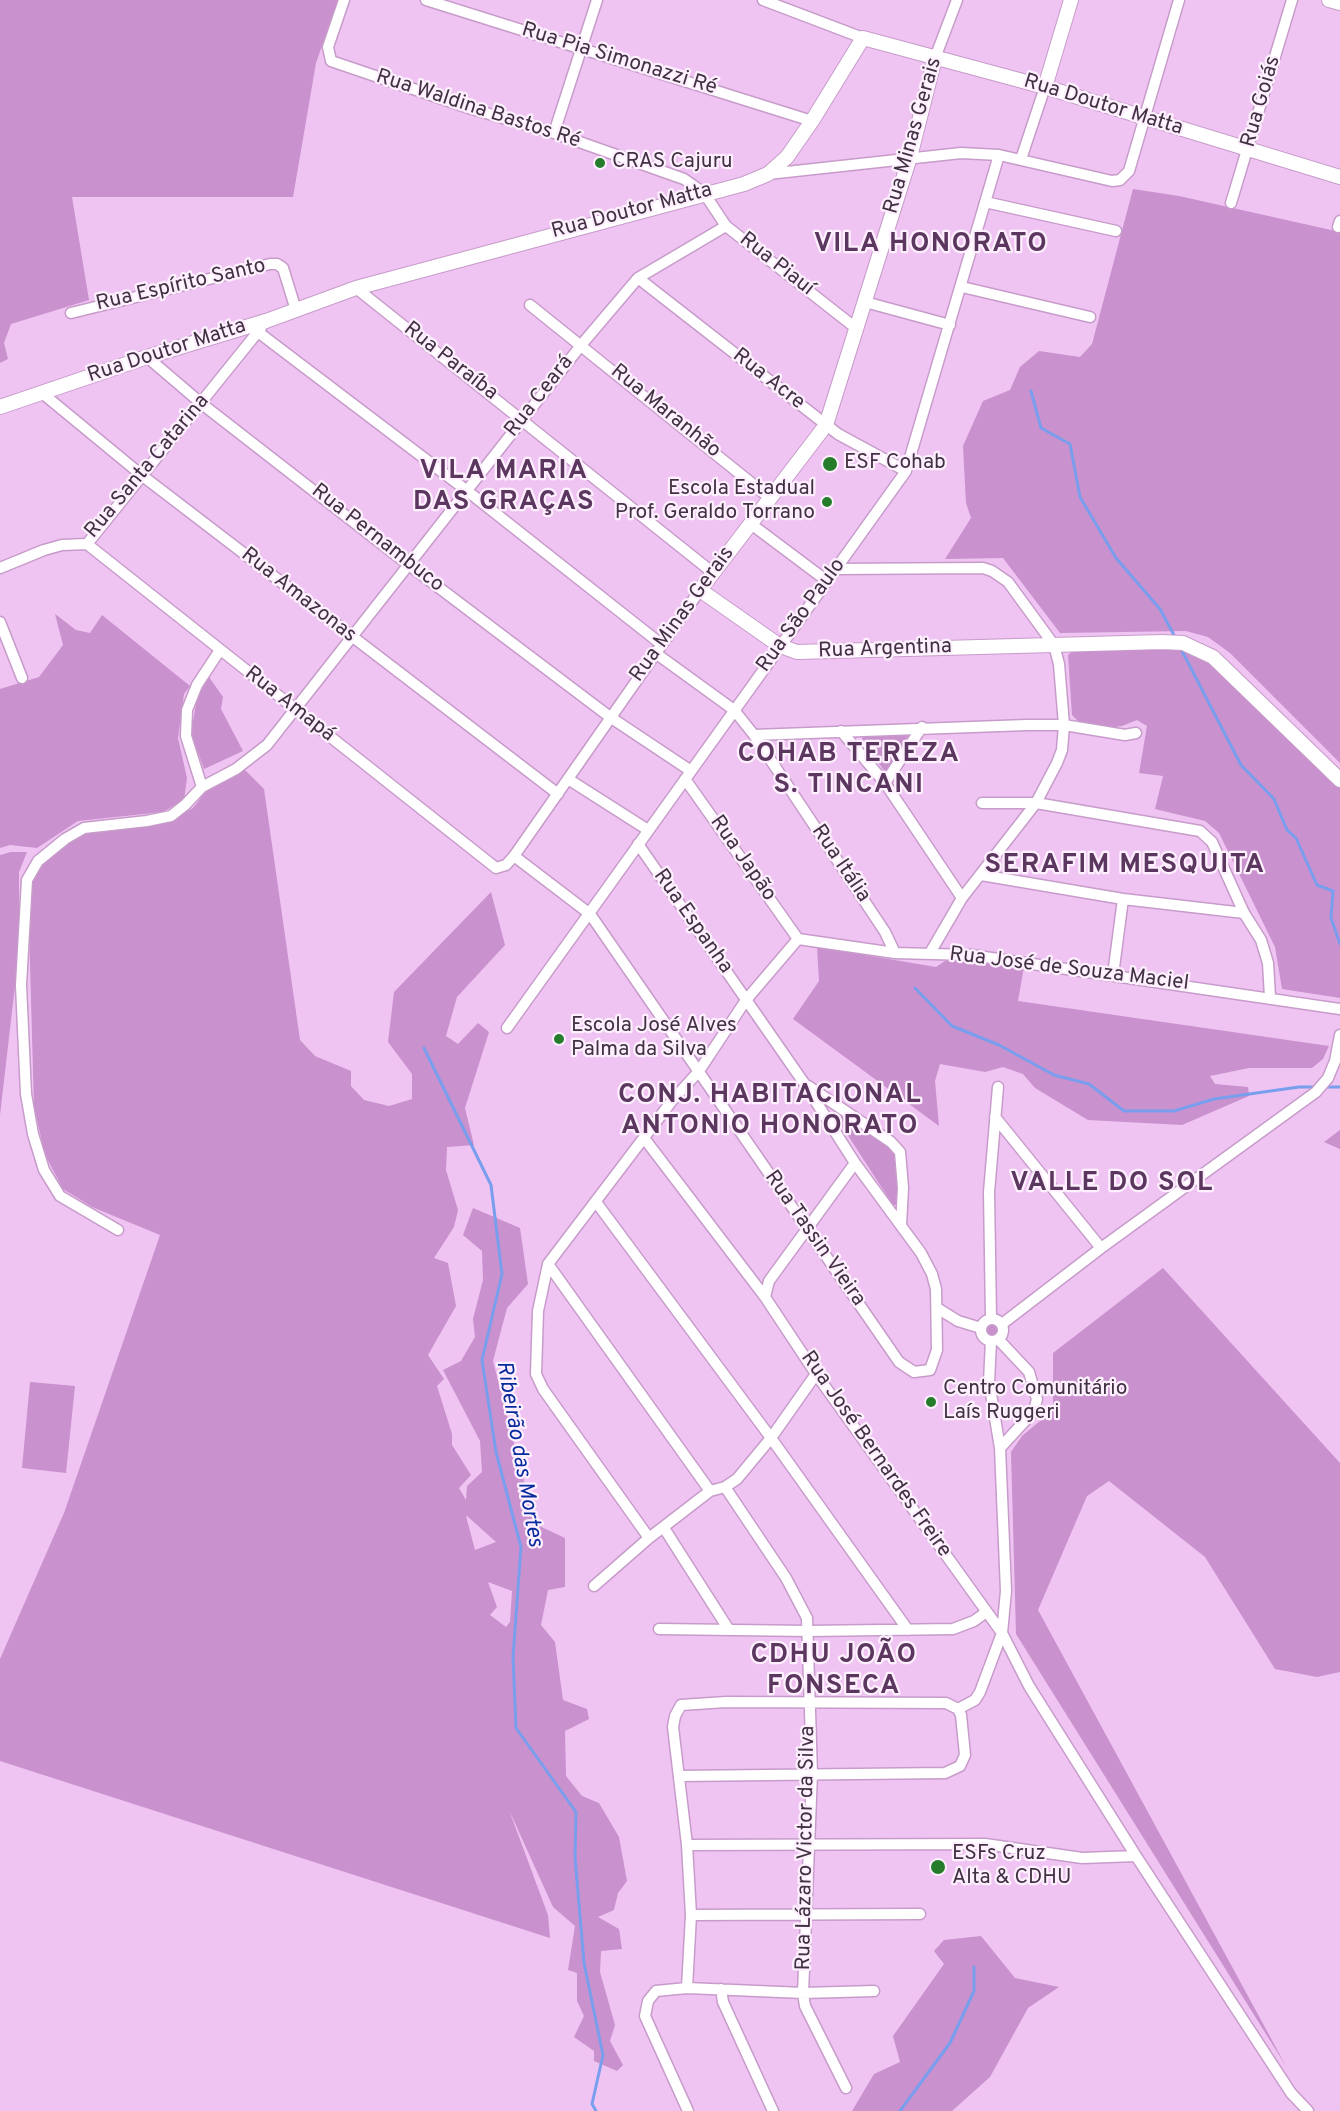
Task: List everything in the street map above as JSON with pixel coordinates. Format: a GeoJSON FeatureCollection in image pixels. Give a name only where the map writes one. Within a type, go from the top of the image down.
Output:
{"type":"FeatureCollection","features":[{"type":"Feature","properties":{"kind":"street","name":"Rua Waldina Bastos Ré"},"geometry":{"type":"LineString","coordinates":[[344,0],[328,47],[331,61],[339,66],[554,133],[668,172],[704,193]]}},
{"type":"Feature","properties":{"kind":"street","name":"Rua Pia Simonazzi Ré"},"geometry":{"type":"LineString","coordinates":[[426,0],[813,121]]}},
{"type":"Feature","properties":{"kind":"street"},"geometry":{"type":"LineString","coordinates":[[554,133],[597,0]]}},
{"type":"Feature","properties":{"kind":"street"},"geometry":{"type":"LineString","coordinates":[[763,0],[863,38]]}},
{"type":"Feature","properties":{"kind":"street","name":"Rua Minas Gerais"},"geometry":{"type":"LineString","coordinates":[[491,867],[506,865],[514,856],[712,572],[826,425],[910,157],[936,58],[957,0]]}},
{"type":"Feature","properties":{"kind":"street"},"geometry":{"type":"LineString","coordinates":[[1022,159],[1071,0]]}},
{"type":"Feature","properties":{"kind":"street"},"geometry":{"type":"LineString","coordinates":[[768,174],[961,153],[999,155],[1112,181],[1120,180],[1129,171],[1179,0]]}},
{"type":"Feature","properties":{"kind":"street","name":"Rua Goiás"},"geometry":{"type":"LineString","coordinates":[[1231,203],[1249,150],[1292,0]]}},
{"type":"Feature","properties":{"kind":"street"},"geometry":{"type":"LineString","coordinates":[[1329,0],[1340,3]]}},
{"type":"Feature","properties":{"kind":"street","name":"Rua Doutor Matta"},"geometry":{"type":"LineString","coordinates":[[0,407],[147,357],[262,327],[296,310],[356,288],[768,174],[787,157],[813,121],[863,38],[1045,87],[1340,177]]}},
{"type":"Feature","properties":{"kind":"street","name":"Rua São Paulo"},"geometry":{"type":"LineString","coordinates":[[507,1028],[906,471],[999,155]]}},
{"type":"Feature","properties":{"kind":"street","name":"Rua Piauí"},"geometry":{"type":"LineString","coordinates":[[704,193],[726,226],[857,329]]}},
{"type":"Feature","properties":{"kind":"street"},"geometry":{"type":"LineString","coordinates":[[985,202],[1116,231]]}},
{"type":"Feature","properties":{"kind":"street","name":"Rua Ceará"},"geometry":{"type":"LineString","coordinates":[[118,1230],[60,1196],[44,1170],[33,1134],[27,1094],[21,985],[27,880],[38,861],[65,839],[84,828],[171,816],[202,787],[236,768],[267,745],[466,490],[582,344],[638,278],[726,226]]}},
{"type":"Feature","properties":{"kind":"street","name":"Rua Espírito Santo"},"geometry":{"type":"LineString","coordinates":[[71,313],[270,264],[277,264],[283,268],[296,310]]}},
{"type":"Feature","properties":{"kind":"street","name":"Rua Acre"},"geometry":{"type":"LineString","coordinates":[[638,278],[838,434],[906,471]]}},
{"type":"Feature","properties":{"kind":"street"},"geometry":{"type":"LineString","coordinates":[[962,287],[1090,317]]}},
{"type":"Feature","properties":{"kind":"street","name":"Rua Paraíba"},"geometry":{"type":"LineString","coordinates":[[356,288],[524,419],[712,572]]}},
{"type":"Feature","properties":{"kind":"street"},"geometry":{"type":"LineString","coordinates":[[865,302],[950,325]]}},
{"type":"Feature","properties":{"kind":"street","name":"Rua Maranhão"},"geometry":{"type":"LineString","coordinates":[[530,305],[582,344],[770,498]]}},
{"type":"Feature","properties":{"kind":"street","name":"Rua Santa Catarina"},"geometry":{"type":"LineString","coordinates":[[0,568],[62,545],[87,544],[144,477],[262,327]]}},
{"type":"Feature","properties":{"kind":"street","name":"Rua Itália"},"geometry":{"type":"LineString","coordinates":[[262,327],[466,490],[734,710],[754,735],[885,932],[895,953]]}},
{"type":"Feature","properties":{"kind":"street","name":"Rua Pernambuco"},"geometry":{"type":"LineString","coordinates":[[147,357],[202,404],[409,565],[610,717]]}},
{"type":"Feature","properties":{"kind":"street","name":"Rua Amazonas"},"geometry":{"type":"LineString","coordinates":[[42,393],[144,477],[558,794]]}},
{"type":"Feature","properties":{"kind":"street"},"geometry":{"type":"LineString","coordinates":[[751,524],[826,581]]}},
{"type":"Feature","properties":{"kind":"street","name":"Rua Amapá"},"geometry":{"type":"LineString","coordinates":[[87,544],[491,867]]}},
{"type":"Feature","properties":{"kind":"street"},"geometry":{"type":"LineString","coordinates":[[836,569],[983,568],[1001,574],[1054,645],[1059,664],[1064,726],[1062,750],[1036,803],[962,898],[930,953]]}},
{"type":"Feature","properties":{"kind":"street","name":"Rua Argentina"},"geometry":{"type":"LineString","coordinates":[[700,590],[780,646],[797,652],[1162,642],[1198,648],[1213,657],[1256,696],[1340,780]]}},
{"type":"Feature","properties":{"kind":"street"},"geometry":{"type":"LineString","coordinates":[[0,622],[22,678]]}},
{"type":"Feature","properties":{"kind":"street"},"geometry":{"type":"LineString","coordinates":[[202,787],[186,736],[187,710],[197,685],[220,650]]}},
{"type":"Feature","properties":{"kind":"street","name":"Rua Japão"},"geometry":{"type":"LineString","coordinates":[[610,717],[688,775],[798,939]]}},
{"type":"Feature","properties":{"kind":"street"},"geometry":{"type":"LineString","coordinates":[[754,735],[922,727],[1064,726],[1104,733],[1136,733]]}},
{"type":"Feature","properties":{"kind":"street"},"geometry":{"type":"LineString","coordinates":[[885,783],[922,727]]}},
{"type":"Feature","properties":{"kind":"street"},"geometry":{"type":"LineString","coordinates":[[841,730],[885,783],[962,898]]}},
{"type":"Feature","properties":{"kind":"street"},"geometry":{"type":"LineString","coordinates":[[568,779],[648,830]]}},
{"type":"Feature","properties":{"kind":"street"},"geometry":{"type":"LineString","coordinates":[[982,804],[1036,803],[1200,831],[1212,842],[1244,913],[1261,940],[1268,963],[1270,997]]}},
{"type":"Feature","properties":{"kind":"street","name":"Rua Espanha"},"geometry":{"type":"LineString","coordinates":[[638,844],[804,1083],[855,1163],[901,1225],[932,1274],[937,1308],[935,1363],[930,1370],[914,1372]]}},
{"type":"Feature","properties":{"kind":"street","name":"Rua Tassin Vieira"},"geometry":{"type":"LineString","coordinates":[[514,856],[590,914],[899,1362],[914,1372]]}},
{"type":"Feature","properties":{"kind":"street"},"geometry":{"type":"LineString","coordinates":[[981,874],[1123,899],[1244,913]]}},
{"type":"Feature","properties":{"kind":"street"},"geometry":{"type":"LineString","coordinates":[[1113,975],[1123,899]]}},
{"type":"Feature","properties":{"kind":"street"},"geometry":{"type":"LineString","coordinates":[[648,1538],[543,1389],[536,1374],[538,1311],[548,1264],[671,1101],[699,1071],[746,1000],[798,939]]}},
{"type":"Feature","properties":{"kind":"street","name":"Rua José de Souza Maciel"},"geometry":{"type":"LineString","coordinates":[[798,939],[895,953],[971,955],[1270,997],[1340,1010]]}},
{"type":"Feature","properties":{"kind":"street"},"geometry":{"type":"LineString","coordinates":[[1002,1324],[1101,1248],[1316,1092],[1328,1077],[1335,1061],[1340,1035]]}},
{"type":"Feature","properties":{"kind":"street"},"geometry":{"type":"LineString","coordinates":[[804,1083],[863,1122],[900,1152],[903,1188],[901,1225]]}},
{"type":"Feature","properties":{"kind":"street"},"geometry":{"type":"LineString","coordinates":[[981,1328],[991,1318],[989,1192],[998,1087]]}},
{"type":"Feature","properties":{"kind":"street"},"geometry":{"type":"LineString","coordinates":[[995,1117],[1101,1248]]}},
{"type":"Feature","properties":{"kind":"street","name":"Rua José Bernardes Freire"},"geometry":{"type":"LineString","coordinates":[[644,1138],[765,1297],[816,1374],[1002,1633],[1029,1686],[1136,1857],[1291,2093],[1308,2111]]}},
{"type":"Feature","properties":{"kind":"street"},"geometry":{"type":"LineString","coordinates":[[765,1297],[769,1281],[855,1163]]}},
{"type":"Feature","properties":{"kind":"street"},"geometry":{"type":"LineString","coordinates":[[596,1202],[771,1438],[908,1630]]}},
{"type":"Feature","properties":{"kind":"street"},"geometry":{"type":"LineString","coordinates":[[548,1264],[710,1491]]}},
{"type":"Feature","properties":{"kind":"street"},"geometry":{"type":"LineString","coordinates":[[937,1308],[958,1321],[981,1328]]}},
{"type":"Feature","properties":{"kind":"street"},"geometry":{"type":"LineString","coordinates":[[991,1318],[1002,1324]]}},
{"type":"Feature","properties":{"kind":"street"},"geometry":{"type":"LineString","coordinates":[[687,1988],[691,1915],[687,1845],[673,1727],[675,1716],[681,1706],[703,1703],[809,1703],[955,1707],[975,1700],[980,1692],[1002,1633],[1006,1591],[1000,1448],[989,1382],[995,1340],[1003,1333],[1002,1324]]}},
{"type":"Feature","properties":{"kind":"street"},"geometry":{"type":"LineString","coordinates":[[981,1328],[982,1336],[995,1340],[1029,1372],[1037,1399],[1034,1411],[1000,1448]]}},
{"type":"Feature","properties":{"kind":"street"},"geometry":{"type":"LineString","coordinates":[[594,1586],[648,1538],[710,1491],[725,1487],[737,1479],[771,1438],[816,1374]]}},
{"type":"Feature","properties":{"kind":"street","name":"Rua Lázaro Victor da Silva"},"geometry":{"type":"LineString","coordinates":[[725,1487],[799,1600],[807,1618],[812,1774],[804,1915],[803,1993],[805,2006],[846,2088]]}},
{"type":"Feature","properties":{"kind":"street"},"geometry":{"type":"LineString","coordinates":[[664,1528],[729,1630]]}},
{"type":"Feature","properties":{"kind":"street"},"geometry":{"type":"LineString","coordinates":[[659,1629],[809,1631],[953,1629],[974,1621],[985,1612]]}},
{"type":"Feature","properties":{"kind":"street"},"geometry":{"type":"LineString","coordinates":[[679,1776],[945,1773],[954,1770],[963,1762],[965,1747],[955,1707]]}},
{"type":"Feature","properties":{"kind":"street"},"geometry":{"type":"LineString","coordinates":[[687,1845],[985,1844],[1082,1858],[1136,1857]]}},
{"type":"Feature","properties":{"kind":"street"},"geometry":{"type":"LineString","coordinates":[[691,1915],[920,1914]]}},
{"type":"Feature","properties":{"kind":"street"},"geometry":{"type":"LineString","coordinates":[[687,2111],[645,2010],[648,2001],[656,1991],[687,1988],[803,1993],[874,1991]]}},
{"type":"Feature","properties":{"kind":"street"},"geometry":{"type":"LineString","coordinates":[[721,1989],[723,2002],[773,2111]]}},
{"type":"Feature","properties":{"kind":"shaded area"},"geometry":{"type":"Polygon","coordinates":[[[0,0],[338,0],[316,63],[293,197],[72,197],[89,300],[11,324],[4,343],[8,359],[0,363],[0,0]]]}},
{"type":"Feature","properties":{"kind":"shaded area"},"geometry":{"type":"Polygon","coordinates":[[[1133,189],[1179,196],[1340,232],[1340,763],[1230,653],[1208,637],[1186,631],[1060,633],[1003,558],[945,559],[971,518],[966,503],[963,446],[983,401],[1010,390],[1020,367],[1039,351],[1080,357],[1092,344],[1133,189]]]}},
{"type":"Feature","properties":{"kind":"shaded area"},"geometry":{"type":"Polygon","coordinates":[[[55,614],[76,630],[90,633],[102,615],[190,686],[184,694],[178,738],[187,778],[184,800],[163,812],[78,821],[37,848],[10,845],[0,848],[0,689],[39,677],[63,645],[55,614]]]}},
{"type":"Feature","properties":{"kind":"shaded area"},"geometry":{"type":"Polygon","coordinates":[[[1075,649],[1175,649],[1195,653],[1216,663],[1340,788],[1340,998],[1282,989],[1275,947],[1219,833],[1205,821],[1155,809],[1163,776],[1139,773],[1147,726],[1137,720],[1108,728],[1079,722],[1072,715],[1068,655],[1075,649]]]}},
{"type":"Feature","properties":{"kind":"shaded area"},"geometry":{"type":"Polygon","coordinates":[[[209,677],[223,697],[221,709],[243,751],[204,769],[191,734],[197,698],[209,677]]]}},
{"type":"Feature","properties":{"kind":"shaded area"},"geometry":{"type":"Polygon","coordinates":[[[912,730],[885,772],[862,740],[863,735],[912,730]]]}},
{"type":"Feature","properties":{"kind":"shaded area"},"geometry":{"type":"Polygon","coordinates":[[[242,767],[264,789],[300,1040],[315,1056],[351,1071],[351,1086],[364,1100],[389,1106],[412,1099],[412,1074],[388,1042],[394,992],[491,892],[505,945],[457,997],[446,1036],[458,1044],[478,1023],[489,1032],[465,1108],[474,1145],[447,1147],[446,1170],[458,1210],[454,1227],[434,1258],[448,1263],[456,1306],[428,1355],[444,1379],[437,1386],[452,1434],[452,1445],[471,1475],[459,1488],[466,1500],[467,1486],[482,1472],[480,1441],[443,1370],[461,1361],[475,1337],[473,1319],[483,1280],[482,1251],[463,1235],[473,1208],[520,1228],[528,1284],[507,1308],[493,1361],[535,1524],[565,1538],[565,1587],[548,1590],[541,1625],[555,1642],[563,1700],[587,1709],[589,1719],[565,1731],[566,1776],[582,1796],[599,1803],[619,1837],[627,1881],[618,1893],[614,1910],[598,1917],[619,1929],[622,1949],[601,1951],[600,1972],[615,2025],[610,2041],[623,2065],[617,2071],[594,2061],[594,2051],[574,2037],[584,2016],[577,2001],[577,1973],[568,1970],[575,1926],[553,1907],[509,1810],[548,1915],[550,1938],[0,1761],[0,1659],[64,1513],[160,1235],[92,1207],[63,1189],[45,1155],[34,1107],[28,893],[33,878],[42,863],[81,830],[166,822],[193,808],[211,785],[242,767]],[[467,1516],[475,1550],[496,1542],[467,1516]],[[488,1582],[497,1607],[490,1615],[506,1627],[510,1622],[512,1591],[488,1582]]]}},
{"type":"Feature","properties":{"kind":"shaded area"},"geometry":{"type":"Polygon","coordinates":[[[27,852],[19,872],[19,951],[0,1115],[0,855],[27,852]]]}},
{"type":"Feature","properties":{"kind":"shaded area"},"geometry":{"type":"Polygon","coordinates":[[[817,947],[936,967],[951,957],[1024,967],[1018,1001],[1329,1046],[1323,1059],[1312,1068],[1249,1068],[1210,1076],[1215,1084],[1248,1087],[1249,1096],[1182,1125],[1088,1120],[1035,1088],[1023,1074],[1003,1067],[985,1072],[940,1064],[935,1081],[939,1126],[793,1019],[819,981],[817,947]]]}},
{"type":"Feature","properties":{"kind":"shaded area"},"geometry":{"type":"Polygon","coordinates":[[[837,1111],[894,1149],[898,1156],[897,1205],[893,1205],[836,1117],[837,1111]]]}},
{"type":"Feature","properties":{"kind":"shaded area"},"geometry":{"type":"Polygon","coordinates":[[[1340,1130],[1340,1149],[1324,1142],[1340,1130]]]}},
{"type":"Feature","properties":{"kind":"shaded area"},"geometry":{"type":"Polygon","coordinates":[[[1163,1268],[1340,1463],[1340,1672],[1317,1677],[1275,1669],[1205,1557],[1109,1481],[1087,1496],[1038,1610],[1286,2066],[1016,1634],[1011,1452],[1022,1436],[1053,1410],[1053,1353],[1163,1268]]]}},
{"type":"Feature","properties":{"kind":"shaded area"},"geometry":{"type":"Polygon","coordinates":[[[993,1321],[1001,1329],[993,1337],[985,1329],[993,1321]]]}},
{"type":"Feature","properties":{"kind":"shaded area"},"geometry":{"type":"Polygon","coordinates":[[[30,1382],[75,1386],[66,1473],[22,1468],[30,1382]]]}},
{"type":"Feature","properties":{"kind":"shaded area"},"geometry":{"type":"Polygon","coordinates":[[[981,1936],[1015,1978],[1059,1987],[1028,2008],[990,2077],[952,2111],[852,2111],[874,2074],[900,2062],[893,2036],[944,1964],[934,1951],[944,1940],[981,1936]]]}},
{"type":"Feature","properties":{"kind":"waterway"},"geometry":{"type":"LineString","coordinates":[[1031,391],[1041,428],[1070,444],[1080,497],[1116,558],[1160,609],[1175,637]]}},
{"type":"Feature","properties":{"kind":"waterway"},"geometry":{"type":"LineString","coordinates":[[1181,649],[1241,765],[1274,799],[1287,830],[1296,838],[1317,885],[1333,891],[1331,918],[1340,944]]}},
{"type":"Feature","properties":{"kind":"waterway"},"geometry":{"type":"LineString","coordinates":[[915,988],[952,1026],[999,1045],[1054,1075],[1089,1084],[1124,1111],[1174,1111],[1214,1099],[1299,1087],[1317,1087]]}},
{"type":"Feature","properties":{"kind":"waterway","name":"Ribeirão das Mortes"},"geometry":{"type":"LineString","coordinates":[[424,1048],[491,1185],[502,1274],[482,1360],[496,1452],[521,1547],[513,1657],[516,1728],[576,1812],[575,1857],[584,1963],[603,2055],[592,2104],[596,2111]]}},
{"type":"Feature","properties":{"kind":"waterway"},"geometry":{"type":"LineString","coordinates":[[1324,1087],[1340,1087]]}},
{"type":"Feature","properties":{"kind":"waterway"},"geometry":{"type":"LineString","coordinates":[[900,2111],[950,2043],[974,1991],[974,1967]]}},
{"type":"Feature","properties":{"kind":"place","name":"CRAS Cajuru"},"geometry":{"type":"Point","coordinates":[600,163]}},
{"type":"Feature","properties":{"kind":"place","name":"ESF Cohab"},"geometry":{"type":"Point","coordinates":[830,464]}},
{"type":"Feature","properties":{"kind":"place","name":"Escola Estadual Prof. Geraldo Torrano"},"geometry":{"type":"Point","coordinates":[827,502]}},
{"type":"Feature","properties":{"kind":"place","name":"Escola José Alves Palma da Silva"},"geometry":{"type":"Point","coordinates":[559,1039]}},
{"type":"Feature","properties":{"kind":"place","name":"Centro Comunitário Laís Ruggeri"},"geometry":{"type":"Point","coordinates":[931,1402]}},
{"type":"Feature","properties":{"kind":"place","name":"ESFs Cruz Alta & CDHU"},"geometry":{"type":"Point","coordinates":[938,1867]}},
{"type":"Feature","properties":{"kind":"district","name":"VILA HONORATO"},"geometry":{"type":"Point","coordinates":[931,246]}},
{"type":"Feature","properties":{"kind":"district","name":"VILA MARIA DAS GRAÇAS"},"geometry":{"type":"Point","coordinates":[504,488]}},
{"type":"Feature","properties":{"kind":"district","name":"COHAB TEREZA S. TINCANI"},"geometry":{"type":"Point","coordinates":[849,772]}},
{"type":"Feature","properties":{"kind":"district","name":"SERAFIM MESQUITA"},"geometry":{"type":"Point","coordinates":[1125,867]}},
{"type":"Feature","properties":{"kind":"district","name":"CONJ. HABITACIONAL ANTONIO HONORATO"},"geometry":{"type":"Point","coordinates":[770,1112]}},
{"type":"Feature","properties":{"kind":"district","name":"VALLE DO SOL"},"geometry":{"type":"Point","coordinates":[1112,1185]}},
{"type":"Feature","properties":{"kind":"district","name":"CDHU JOÃO FONSECA"},"geometry":{"type":"Point","coordinates":[834,1672]}}]}
